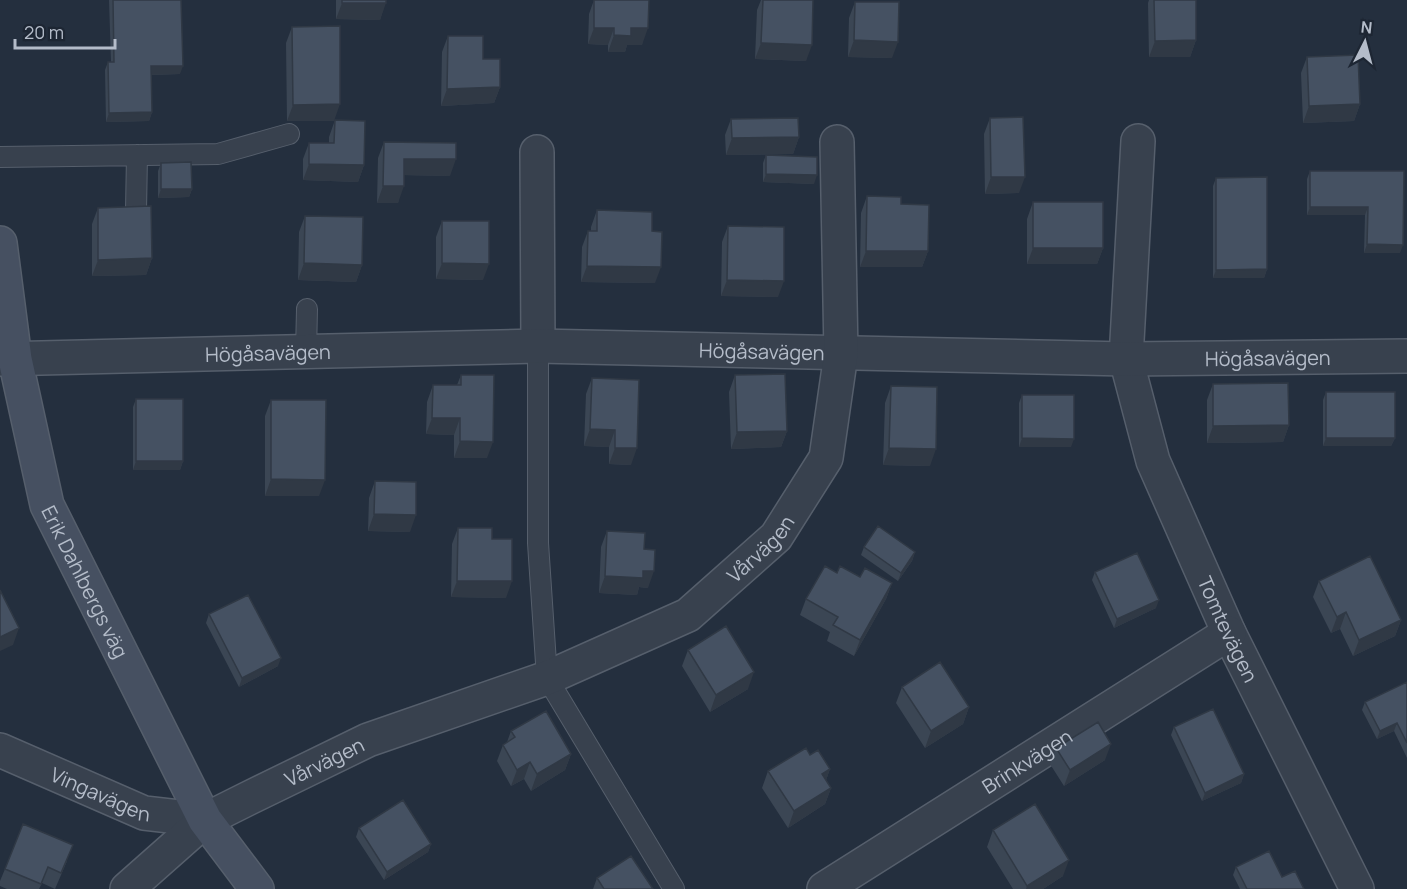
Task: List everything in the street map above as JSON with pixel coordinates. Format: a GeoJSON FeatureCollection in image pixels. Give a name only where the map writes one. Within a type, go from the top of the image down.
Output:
{"type":"FeatureCollection","features":[{"type":"Feature","properties":{"kind":"street"},"geometry":{"type":"LineString","coordinates":[[1126,359],[1138,141]]}},
{"type":"Feature","properties":{"kind":"street","name":"Högåsavägen"},"geometry":{"type":"LineString","coordinates":[[837,142],[841,354]]}},
{"type":"Feature","properties":{"kind":"street"},"geometry":{"type":"LineString","coordinates":[[537,152],[538,346]]}},
{"type":"Feature","properties":{"kind":"street","name":"Erik Dahlbergs väg"},"geometry":{"type":"LineString","coordinates":[[0,243],[8,359],[47,506],[205,820],[257,889]]}},
{"type":"Feature","properties":{"kind":"street","name":"Högåsavägen"},"geometry":{"type":"LineString","coordinates":[[8,359],[538,346],[1126,359],[1407,356]]}},
{"type":"Feature","properties":{"kind":"street","name":"Vårvägen"},"geometry":{"type":"LineString","coordinates":[[127,889],[205,820],[368,740],[547,678],[688,615],[776,537],[826,458],[841,354]]}},
{"type":"Feature","properties":{"kind":"street","name":"Tomtevägen"},"geometry":{"type":"LineString","coordinates":[[1126,359],[1153,461],[1229,633],[1357,889]]}},
{"type":"Feature","properties":{"kind":"street","name":"Brinkvägen"},"geometry":{"type":"LineString","coordinates":[[844,884],[1229,633]]}},
{"type":"Feature","properties":{"kind":"street","name":"Vingavägen"},"geometry":{"type":"LineString","coordinates":[[0,750],[144,813],[205,820]]}},
{"type":"Feature","properties":{"kind":"lane"},"geometry":{"type":"LineString","coordinates":[[0,157],[218,154],[290,134]]}},
{"type":"Feature","properties":{"kind":"lane"},"geometry":{"type":"LineString","coordinates":[[136,211],[137,155]]}},
{"type":"Feature","properties":{"kind":"lane"},"geometry":{"type":"LineString","coordinates":[[306,352],[307,309]]}},
{"type":"Feature","properties":{"kind":"lane"},"geometry":{"type":"LineString","coordinates":[[538,346],[538,543],[547,678],[674,889]]}},
{"type":"Feature","properties":{"kind":"building"},"geometry":{"type":"Polygon","coordinates":[[[113,0],[181,0],[183,66],[151,66],[152,112],[109,113],[108,62],[114,62],[113,0]]]}},
{"type":"Feature","properties":{"kind":"building"},"geometry":{"type":"Polygon","coordinates":[[[342,0],[386,0],[386,3],[342,3],[342,0]]]}},
{"type":"Feature","properties":{"kind":"building"},"geometry":{"type":"Polygon","coordinates":[[[594,0],[649,0],[648,28],[631,28],[631,36],[614,35],[614,28],[594,28],[594,0]]]}},
{"type":"Feature","properties":{"kind":"building"},"geometry":{"type":"Polygon","coordinates":[[[763,0],[813,0],[812,45],[761,43],[763,0]]]}},
{"type":"Feature","properties":{"kind":"building"},"geometry":{"type":"Polygon","coordinates":[[[1154,0],[1196,0],[1196,40],[1155,41],[1154,0]]]}},
{"type":"Feature","properties":{"kind":"building"},"geometry":{"type":"Polygon","coordinates":[[[855,2],[899,2],[898,42],[854,40],[855,2]]]}},
{"type":"Feature","properties":{"kind":"building"},"geometry":{"type":"Polygon","coordinates":[[[340,26],[340,104],[293,105],[292,27],[340,26]]]}},
{"type":"Feature","properties":{"kind":"building"},"geometry":{"type":"Polygon","coordinates":[[[448,36],[483,36],[483,59],[500,59],[500,87],[447,89],[448,36]]]}},
{"type":"Feature","properties":{"kind":"building"},"geometry":{"type":"Polygon","coordinates":[[[1358,55],[1360,104],[1309,106],[1307,57],[1358,55]]]}},
{"type":"Feature","properties":{"kind":"building"},"geometry":{"type":"Polygon","coordinates":[[[1023,117],[1025,177],[991,177],[990,118],[1023,117]]]}},
{"type":"Feature","properties":{"kind":"building"},"geometry":{"type":"Polygon","coordinates":[[[798,118],[799,137],[732,138],[731,119],[798,118]]]}},
{"type":"Feature","properties":{"kind":"building"},"geometry":{"type":"Polygon","coordinates":[[[335,120],[365,121],[364,165],[309,164],[309,143],[334,143],[335,120]]]}},
{"type":"Feature","properties":{"kind":"building"},"geometry":{"type":"Polygon","coordinates":[[[384,142],[456,143],[456,159],[404,159],[404,186],[383,186],[384,142]]]}},
{"type":"Feature","properties":{"kind":"building"},"geometry":{"type":"Polygon","coordinates":[[[766,155],[817,157],[817,175],[766,174],[766,155]]]}},
{"type":"Feature","properties":{"kind":"building"},"geometry":{"type":"Polygon","coordinates":[[[191,162],[192,189],[161,189],[161,163],[191,162]]]}},
{"type":"Feature","properties":{"kind":"building"},"geometry":{"type":"Polygon","coordinates":[[[1310,171],[1404,171],[1403,245],[1367,244],[1368,207],[1310,207],[1310,171]]]}},
{"type":"Feature","properties":{"kind":"building"},"geometry":{"type":"Polygon","coordinates":[[[1267,177],[1267,269],[1216,270],[1216,178],[1267,177]]]}},
{"type":"Feature","properties":{"kind":"building"},"geometry":{"type":"Polygon","coordinates":[[[867,196],[901,197],[901,204],[929,205],[928,251],[866,251],[867,196]]]}},
{"type":"Feature","properties":{"kind":"building"},"geometry":{"type":"Polygon","coordinates":[[[1033,202],[1103,202],[1103,248],[1033,248],[1033,202]]]}},
{"type":"Feature","properties":{"kind":"building"},"geometry":{"type":"Polygon","coordinates":[[[151,206],[152,258],[98,260],[98,208],[151,206]]]}},
{"type":"Feature","properties":{"kind":"building"},"geometry":{"type":"Polygon","coordinates":[[[597,210],[652,212],[652,231],[662,232],[661,267],[587,266],[588,231],[597,231],[597,210]]]}},
{"type":"Feature","properties":{"kind":"building"},"geometry":{"type":"Polygon","coordinates":[[[305,216],[363,217],[362,265],[304,263],[305,216]]]}},
{"type":"Feature","properties":{"kind":"building"},"geometry":{"type":"Polygon","coordinates":[[[442,221],[489,221],[489,264],[442,263],[442,221]]]}},
{"type":"Feature","properties":{"kind":"building"},"geometry":{"type":"Polygon","coordinates":[[[728,226],[784,227],[784,281],[727,280],[728,226]]]}},
{"type":"Feature","properties":{"kind":"building"},"geometry":{"type":"Polygon","coordinates":[[[785,374],[787,431],[737,432],[735,375],[785,374]]]}},
{"type":"Feature","properties":{"kind":"building"},"geometry":{"type":"Polygon","coordinates":[[[461,375],[494,375],[493,442],[460,441],[460,418],[432,418],[433,385],[461,385],[461,375]]]}},
{"type":"Feature","properties":{"kind":"building"},"geometry":{"type":"Polygon","coordinates":[[[592,378],[639,380],[637,448],[615,448],[615,430],[590,429],[592,378]]]}},
{"type":"Feature","properties":{"kind":"building"},"geometry":{"type":"Polygon","coordinates":[[[1288,383],[1289,425],[1213,426],[1213,384],[1288,383]]]}},
{"type":"Feature","properties":{"kind":"building"},"geometry":{"type":"Polygon","coordinates":[[[891,386],[937,387],[936,449],[889,448],[891,386]]]}},
{"type":"Feature","properties":{"kind":"building"},"geometry":{"type":"Polygon","coordinates":[[[1326,392],[1395,392],[1395,438],[1326,438],[1326,392]]]}},
{"type":"Feature","properties":{"kind":"building"},"geometry":{"type":"Polygon","coordinates":[[[1022,395],[1074,395],[1074,439],[1022,438],[1022,395]]]}},
{"type":"Feature","properties":{"kind":"building"},"geometry":{"type":"Polygon","coordinates":[[[136,399],[183,399],[183,461],[136,461],[136,399]]]}},
{"type":"Feature","properties":{"kind":"building"},"geometry":{"type":"Polygon","coordinates":[[[271,400],[326,400],[325,480],[271,479],[271,400]]]}},
{"type":"Feature","properties":{"kind":"building"},"geometry":{"type":"Polygon","coordinates":[[[375,481],[416,482],[416,515],[374,514],[375,481]]]}},
{"type":"Feature","properties":{"kind":"building"},"geometry":{"type":"Polygon","coordinates":[[[878,526],[915,552],[901,573],[864,547],[878,526]]]}},
{"type":"Feature","properties":{"kind":"building"},"geometry":{"type":"Polygon","coordinates":[[[458,528],[492,528],[492,539],[512,539],[512,581],[457,581],[458,528]]]}},
{"type":"Feature","properties":{"kind":"building"},"geometry":{"type":"Polygon","coordinates":[[[607,531],[645,533],[644,549],[655,550],[654,571],[643,571],[643,578],[605,576],[607,531]]]}},
{"type":"Feature","properties":{"kind":"building"},"geometry":{"type":"Polygon","coordinates":[[[1137,553],[1159,600],[1117,619],[1095,572],[1137,553]]]}},
{"type":"Feature","properties":{"kind":"building"},"geometry":{"type":"Polygon","coordinates":[[[1370,556],[1401,620],[1359,640],[1346,612],[1337,617],[1319,581],[1370,556]]]}},
{"type":"Feature","properties":{"kind":"building"},"geometry":{"type":"Polygon","coordinates":[[[825,566],[837,573],[840,566],[860,577],[865,568],[892,583],[860,640],[833,625],[838,617],[806,599],[825,566]]]}},
{"type":"Feature","properties":{"kind":"building"},"geometry":{"type":"Polygon","coordinates":[[[0,590],[19,628],[0,637],[0,590]]]}},
{"type":"Feature","properties":{"kind":"building"},"geometry":{"type":"Polygon","coordinates":[[[248,595],[281,658],[242,678],[209,614],[248,595]]]}},
{"type":"Feature","properties":{"kind":"building"},"geometry":{"type":"Polygon","coordinates":[[[726,626],[754,672],[716,695],[688,650],[726,626]]]}},
{"type":"Feature","properties":{"kind":"building"},"geometry":{"type":"Polygon","coordinates":[[[940,662],[969,707],[931,731],[902,687],[940,662]]]}},
{"type":"Feature","properties":{"kind":"building"},"geometry":{"type":"Polygon","coordinates":[[[1407,682],[1407,743],[1397,723],[1380,731],[1365,702],[1407,682]]]}},
{"type":"Feature","properties":{"kind":"building"},"geometry":{"type":"Polygon","coordinates":[[[1213,709],[1244,774],[1205,793],[1174,727],[1213,709]]]}},
{"type":"Feature","properties":{"kind":"building"},"geometry":{"type":"Polygon","coordinates":[[[546,711],[571,754],[537,774],[530,762],[517,770],[503,745],[515,737],[511,731],[546,711]]]}},
{"type":"Feature","properties":{"kind":"building"},"geometry":{"type":"Polygon","coordinates":[[[1098,722],[1111,744],[1070,770],[1056,748],[1098,722]]]}},
{"type":"Feature","properties":{"kind":"building"},"geometry":{"type":"Polygon","coordinates":[[[806,748],[810,755],[818,750],[830,769],[822,774],[831,788],[794,811],[768,771],[806,748]]]}},
{"type":"Feature","properties":{"kind":"building"},"geometry":{"type":"Polygon","coordinates":[[[403,800],[431,844],[387,872],[359,828],[403,800]]]}},
{"type":"Feature","properties":{"kind":"building"},"geometry":{"type":"Polygon","coordinates":[[[1035,804],[1069,860],[1027,886],[993,830],[1035,804]]]}},
{"type":"Feature","properties":{"kind":"building"},"geometry":{"type":"Polygon","coordinates":[[[23,824],[73,845],[61,873],[48,867],[41,884],[5,869],[23,824]]]}},
{"type":"Feature","properties":{"kind":"building"},"geometry":{"type":"Polygon","coordinates":[[[1269,851],[1282,877],[1295,871],[1304,889],[1247,889],[1236,867],[1269,851]]]}},
{"type":"Feature","properties":{"kind":"building"},"geometry":{"type":"Polygon","coordinates":[[[631,856],[653,889],[604,889],[597,878],[631,856]]]}}]}
